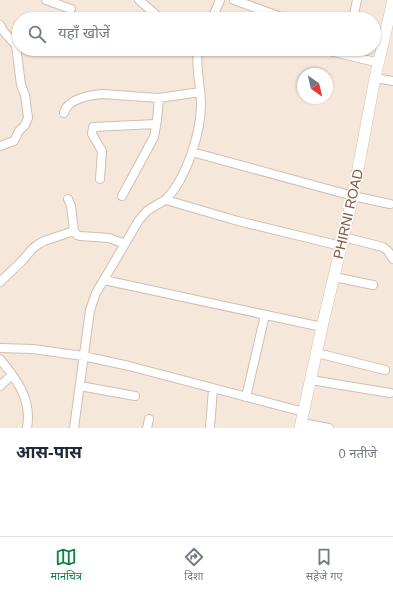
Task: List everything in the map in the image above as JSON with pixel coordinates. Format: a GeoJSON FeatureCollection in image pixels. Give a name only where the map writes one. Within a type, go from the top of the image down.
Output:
{"type":"FeatureCollection","features":[{"type":"Feature","properties":{"kind":"street"},"geometry":{"type":"LineString","coordinates":[[46,0],[71,9]]}},
{"type":"Feature","properties":{"kind":"street"},"geometry":{"type":"LineString","coordinates":[[138,0],[153,12]]}},
{"type":"Feature","properties":{"kind":"street"},"geometry":{"type":"LineString","coordinates":[[215,12],[220,0]]}},
{"type":"Feature","properties":{"kind":"street"},"geometry":{"type":"LineString","coordinates":[[234,0],[268,12]]}},
{"type":"Feature","properties":{"kind":"street"},"geometry":{"type":"LineString","coordinates":[[354,12],[357,0]]}},
{"type":"Feature","properties":{"kind":"street","name":"PHIRNI ROAD"},"geometry":{"type":"LineString","coordinates":[[302,421],[353,196],[375,78],[389,37],[393,0]]}},
{"type":"Feature","properties":{"kind":"street"},"geometry":{"type":"LineString","coordinates":[[1,28],[12,40]]}},
{"type":"Feature","properties":{"kind":"street"},"geometry":{"type":"LineString","coordinates":[[0,146],[14,140],[17,137],[19,131],[25,125],[28,118],[24,92],[21,85],[17,56]]}},
{"type":"Feature","properties":{"kind":"street"},"geometry":{"type":"LineString","coordinates":[[74,428],[90,310],[96,293],[139,220],[148,211],[166,200],[174,191],[181,179],[192,152],[201,106],[197,56]]}},
{"type":"Feature","properties":{"kind":"street"},"geometry":{"type":"LineString","coordinates":[[358,56],[379,63]]}},
{"type":"Feature","properties":{"kind":"street"},"geometry":{"type":"LineString","coordinates":[[375,78],[393,81]]}},
{"type":"Feature","properties":{"kind":"street"},"geometry":{"type":"LineString","coordinates":[[64,113],[68,105],[94,95],[102,94],[159,98],[200,92]]}},
{"type":"Feature","properties":{"kind":"street"},"geometry":{"type":"LineString","coordinates":[[122,196],[154,137],[159,98]]}},
{"type":"Feature","properties":{"kind":"street"},"geometry":{"type":"LineString","coordinates":[[100,179],[102,151],[92,134],[93,127],[156,124]]}},
{"type":"Feature","properties":{"kind":"street"},"geometry":{"type":"LineString","coordinates":[[192,152],[353,196],[390,204]]}},
{"type":"Feature","properties":{"kind":"street"},"geometry":{"type":"LineString","coordinates":[[68,199],[71,206],[74,231],[77,235],[109,238],[125,244]]}},
{"type":"Feature","properties":{"kind":"street"},"geometry":{"type":"LineString","coordinates":[[166,200],[238,221],[342,242],[382,247],[388,251],[393,258]]}},
{"type":"Feature","properties":{"kind":"street"},"geometry":{"type":"LineString","coordinates":[[0,282],[37,245],[44,241],[74,231]]}},
{"type":"Feature","properties":{"kind":"street"},"geometry":{"type":"LineString","coordinates":[[334,277],[373,285]]}},
{"type":"Feature","properties":{"kind":"street"},"geometry":{"type":"LineString","coordinates":[[104,280],[322,328]]}},
{"type":"Feature","properties":{"kind":"street"},"geometry":{"type":"LineString","coordinates":[[246,397],[265,315]]}},
{"type":"Feature","properties":{"kind":"street"},"geometry":{"type":"LineString","coordinates":[[0,348],[33,349],[83,356],[129,366],[246,397],[302,421],[329,428]]}},
{"type":"Feature","properties":{"kind":"street"},"geometry":{"type":"LineString","coordinates":[[317,353],[385,370]]}},
{"type":"Feature","properties":{"kind":"street"},"geometry":{"type":"LineString","coordinates":[[0,359],[19,386],[26,402],[28,421],[27,428]]}},
{"type":"Feature","properties":{"kind":"street"},"geometry":{"type":"LineString","coordinates":[[0,386],[12,375]]}},
{"type":"Feature","properties":{"kind":"street"},"geometry":{"type":"LineString","coordinates":[[311,380],[390,393]]}},
{"type":"Feature","properties":{"kind":"street"},"geometry":{"type":"LineString","coordinates":[[80,386],[136,396]]}},
{"type":"Feature","properties":{"kind":"street"},"geometry":{"type":"LineString","coordinates":[[210,428],[213,389]]}},
{"type":"Feature","properties":{"kind":"street"},"geometry":{"type":"LineString","coordinates":[[147,428],[149,419]]}},
{"type":"Feature","properties":{"kind":"shaded area"},"geometry":{"type":"Polygon","coordinates":[[[0,0],[393,0],[393,428],[0,428],[0,0]]]}}]}
